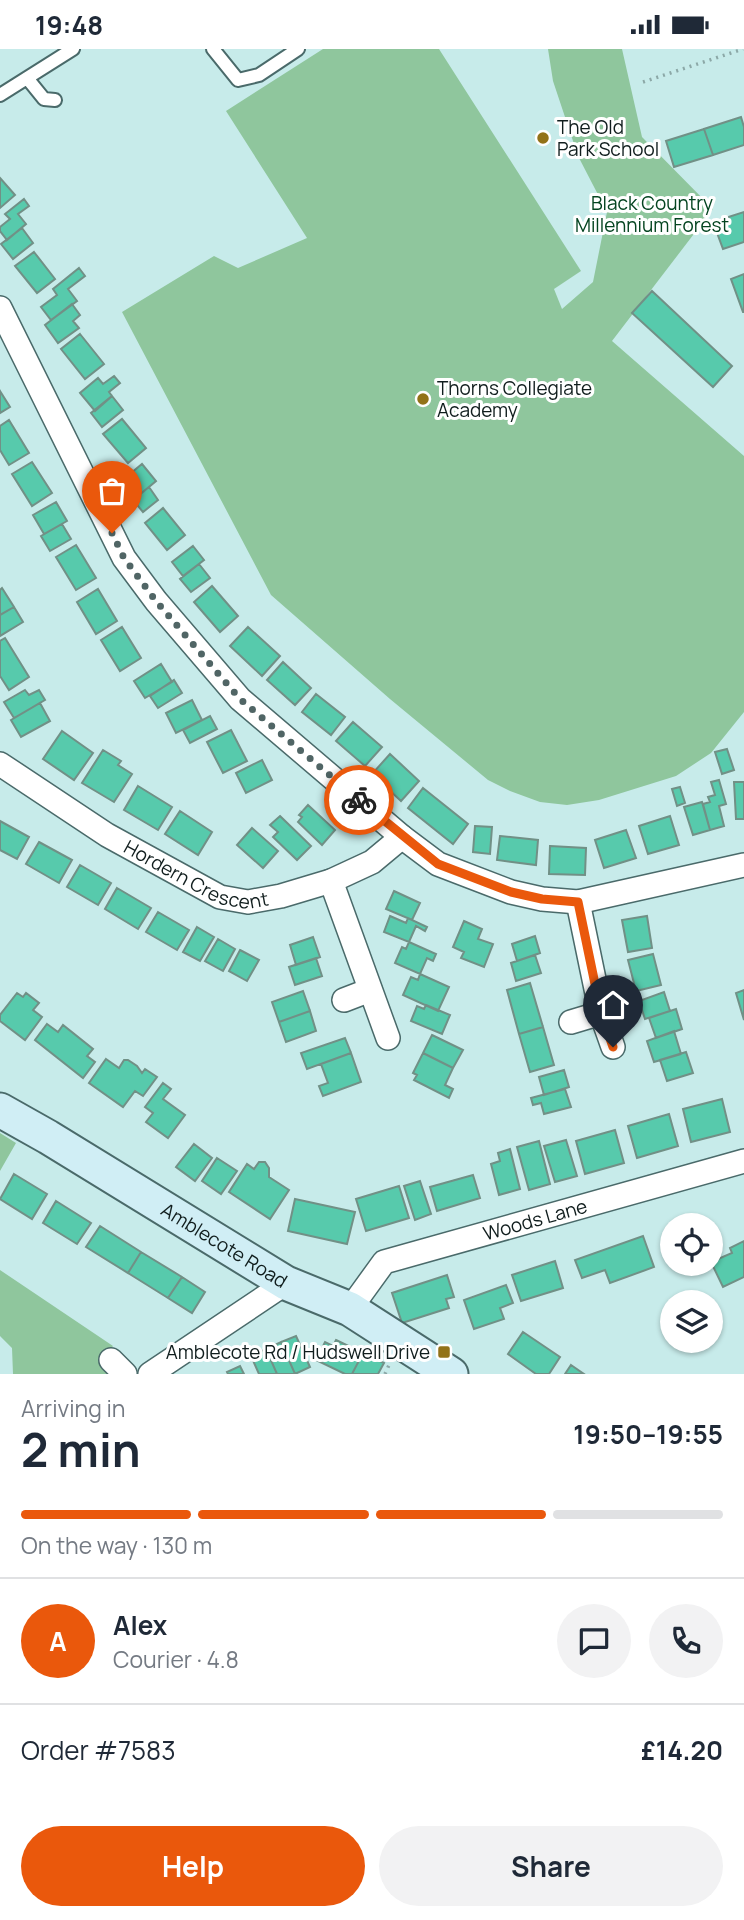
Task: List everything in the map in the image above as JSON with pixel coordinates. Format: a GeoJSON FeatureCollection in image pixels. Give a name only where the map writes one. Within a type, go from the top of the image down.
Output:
{"type":"FeatureCollection","features":[{"type":"Feature","properties":{"kind":"street"},"geometry":{"type":"LineString","coordinates":[[0,308],[124,558],[140,580],[240,699],[402,837],[438,864],[511,892],[542,899],[578,902],[744,865]]}},
{"type":"Feature","properties":{"kind":"street","name":"Hordern Crescent"},"geometry":{"type":"LineString","coordinates":[[0,764],[107,835],[220,897],[248,902],[281,896],[331,881],[372,862],[402,837]]}},
{"type":"Feature","properties":{"kind":"street"},"geometry":{"type":"LineString","coordinates":[[331,881],[388,1038]]}},
{"type":"Feature","properties":{"kind":"street"},"geometry":{"type":"LineString","coordinates":[[578,902],[601,1013],[613,1047]]}},
{"type":"Feature","properties":{"kind":"street"},"geometry":{"type":"LineString","coordinates":[[344,1000],[370,990]]}},
{"type":"Feature","properties":{"kind":"street"},"geometry":{"type":"LineString","coordinates":[[571,1022],[601,1013]]}},
{"type":"Feature","properties":{"kind":"street","name":"Amblecote Road"},"geometry":{"type":"LineString","coordinates":[[0,1110],[286,1283],[349,1309],[451,1374]]}},
{"type":"Feature","properties":{"kind":"street","name":"Woods Lane"},"geometry":{"type":"LineString","coordinates":[[349,1309],[384,1262],[742,1167]]}},
{"type":"Feature","properties":{"kind":"street"},"geometry":{"type":"LineString","coordinates":[[150,1374],[286,1283]]}},
{"type":"Feature","properties":{"kind":"lane"},"geometry":{"type":"LineString","coordinates":[[0,95],[73,49]]}},
{"type":"Feature","properties":{"kind":"lane"},"geometry":{"type":"LineString","coordinates":[[213,49],[238,81],[260,75],[298,49]]}},
{"type":"Feature","properties":{"kind":"lane"},"geometry":{"type":"LineString","coordinates":[[27,78],[44,99],[55,100]]}},
{"type":"Feature","properties":{"kind":"path"},"geometry":{"type":"LineString","coordinates":[[643,82],[743,49]]}},
{"type":"Feature","properties":{"kind":"green space","name":"Thorns Collegiate Academy"},"geometry":{"type":"Polygon","coordinates":[[[323,49],[439,49],[581,271],[554,289],[562,309],[593,282],[607,212],[578,156],[553,81],[548,49],[622,49],[642,137],[713,209],[612,341],[744,456],[744,712],[711,753],[676,776],[599,800],[567,805],[540,802],[488,780],[390,699],[271,595],[122,312],[214,256],[238,268],[307,238],[226,111],[323,49]]]}},
{"type":"Feature","properties":{"kind":"green space"},"geometry":{"type":"Polygon","coordinates":[[[0,1133],[16,1143],[0,1171],[0,1133]]]}},
{"type":"Feature","properties":{"kind":"green space"},"geometry":{"type":"Polygon","coordinates":[[[0,1270],[113,1346],[103,1360],[113,1374],[13,1374],[12,1348],[0,1336],[0,1270]]]}},
{"type":"Feature","properties":{"kind":"building"},"geometry":{"type":"Polygon","coordinates":[[[741,117],[744,145],[713,155],[704,129],[741,117]]]}},
{"type":"Feature","properties":{"kind":"building"},"geometry":{"type":"Polygon","coordinates":[[[704,129],[713,155],[674,167],[666,141],[704,129]]]}},
{"type":"Feature","properties":{"kind":"building"},"geometry":{"type":"Polygon","coordinates":[[[0,178],[15,195],[0,208],[0,178]]]}},
{"type":"Feature","properties":{"kind":"building"},"geometry":{"type":"Polygon","coordinates":[[[24,199],[29,206],[18,214],[26,224],[7,240],[0,231],[0,227],[10,219],[5,214],[24,199]]]}},
{"type":"Feature","properties":{"kind":"building"},"geometry":{"type":"Polygon","coordinates":[[[744,212],[744,242],[723,249],[713,222],[744,212]]]}},
{"type":"Feature","properties":{"kind":"building"},"geometry":{"type":"Polygon","coordinates":[[[22,228],[33,243],[13,259],[1,244],[22,228]]]}},
{"type":"Feature","properties":{"kind":"building"},"geometry":{"type":"Polygon","coordinates":[[[34,252],[55,279],[37,293],[15,266],[34,252]]]}},
{"type":"Feature","properties":{"kind":"building"},"geometry":{"type":"Polygon","coordinates":[[[79,268],[85,276],[68,289],[77,301],[51,320],[41,307],[57,295],[53,289],[79,268]]]}},
{"type":"Feature","properties":{"kind":"building"},"geometry":{"type":"Polygon","coordinates":[[[744,274],[744,312],[743,312],[731,279],[744,274]]]}},
{"type":"Feature","properties":{"kind":"building"},"geometry":{"type":"Polygon","coordinates":[[[652,291],[732,366],[713,387],[632,313],[652,291]]]}},
{"type":"Feature","properties":{"kind":"building"},"geometry":{"type":"Polygon","coordinates":[[[72,304],[80,315],[73,321],[79,328],[58,343],[45,325],[72,304]]]}},
{"type":"Feature","properties":{"kind":"building"},"geometry":{"type":"Polygon","coordinates":[[[80,334],[104,364],[85,379],[61,349],[80,334]]]}},
{"type":"Feature","properties":{"kind":"building"},"geometry":{"type":"Polygon","coordinates":[[[114,376],[120,383],[109,392],[112,396],[95,411],[80,393],[98,378],[103,384],[114,376]]]}},
{"type":"Feature","properties":{"kind":"building"},"geometry":{"type":"Polygon","coordinates":[[[0,391],[10,407],[0,413],[0,391]]]}},
{"type":"Feature","properties":{"kind":"building"},"geometry":{"type":"Polygon","coordinates":[[[112,396],[123,410],[102,427],[91,413],[112,396]]]}},
{"type":"Feature","properties":{"kind":"building"},"geometry":{"type":"Polygon","coordinates":[[[122,419],[146,448],[128,463],[103,434],[122,419]]]}},
{"type":"Feature","properties":{"kind":"building"},"geometry":{"type":"Polygon","coordinates":[[[9,420],[29,453],[9,465],[0,450],[0,426],[9,420]]]}},
{"type":"Feature","properties":{"kind":"building"},"geometry":{"type":"Polygon","coordinates":[[[32,462],[52,493],[32,506],[12,474],[32,462]]]}},
{"type":"Feature","properties":{"kind":"building"},"geometry":{"type":"Polygon","coordinates":[[[142,464],[156,481],[138,496],[124,479],[142,464]]]}},
{"type":"Feature","properties":{"kind":"building"},"geometry":{"type":"Polygon","coordinates":[[[149,487],[158,500],[143,512],[133,500],[149,487]]]}},
{"type":"Feature","properties":{"kind":"building"},"geometry":{"type":"Polygon","coordinates":[[[56,502],[67,521],[44,534],[33,515],[56,502]]]}},
{"type":"Feature","properties":{"kind":"building"},"geometry":{"type":"Polygon","coordinates":[[[163,508],[185,535],[167,550],[145,523],[163,508]]]}},
{"type":"Feature","properties":{"kind":"building"},"geometry":{"type":"Polygon","coordinates":[[[62,524],[71,539],[50,551],[41,536],[62,524]]]}},
{"type":"Feature","properties":{"kind":"building"},"geometry":{"type":"Polygon","coordinates":[[[76,545],[96,578],[76,590],[56,557],[76,545]]]}},
{"type":"Feature","properties":{"kind":"building"},"geometry":{"type":"Polygon","coordinates":[[[193,546],[204,560],[183,576],[172,562],[193,546]]]}},
{"type":"Feature","properties":{"kind":"building"},"geometry":{"type":"Polygon","coordinates":[[[199,564],[210,578],[191,592],[180,579],[199,564]]]}},
{"type":"Feature","properties":{"kind":"building"},"geometry":{"type":"Polygon","coordinates":[[[212,586],[238,616],[220,632],[194,602],[212,586]]]}},
{"type":"Feature","properties":{"kind":"building"},"geometry":{"type":"Polygon","coordinates":[[[2,588],[14,607],[0,615],[0,590],[2,588]]]}},
{"type":"Feature","properties":{"kind":"building"},"geometry":{"type":"Polygon","coordinates":[[[98,589],[117,621],[96,634],[77,602],[98,589]]]}},
{"type":"Feature","properties":{"kind":"building"},"geometry":{"type":"Polygon","coordinates":[[[14,607],[23,622],[0,636],[0,615],[14,607]]]}},
{"type":"Feature","properties":{"kind":"building"},"geometry":{"type":"Polygon","coordinates":[[[122,627],[141,658],[120,671],[101,640],[122,627]]]}},
{"type":"Feature","properties":{"kind":"building"},"geometry":{"type":"Polygon","coordinates":[[[248,627],[280,656],[262,676],[230,646],[248,627]]]}},
{"type":"Feature","properties":{"kind":"building"},"geometry":{"type":"Polygon","coordinates":[[[5,638],[29,677],[9,690],[0,676],[0,641],[5,638]]]}},
{"type":"Feature","properties":{"kind":"building"},"geometry":{"type":"Polygon","coordinates":[[[283,662],[311,688],[295,705],[267,680],[283,662]]]}},
{"type":"Feature","properties":{"kind":"building"},"geometry":{"type":"Polygon","coordinates":[[[161,664],[172,682],[145,698],[134,681],[161,664]]]}},
{"type":"Feature","properties":{"kind":"building"},"geometry":{"type":"Polygon","coordinates":[[[174,680],[182,693],[158,708],[150,696],[174,680]]]}},
{"type":"Feature","properties":{"kind":"building"},"geometry":{"type":"Polygon","coordinates":[[[25,690],[29,695],[39,690],[45,700],[14,718],[4,702],[25,690]]]}},
{"type":"Feature","properties":{"kind":"building"},"geometry":{"type":"Polygon","coordinates":[[[316,694],[345,717],[331,735],[302,712],[316,694]]]}},
{"type":"Feature","properties":{"kind":"building"},"geometry":{"type":"Polygon","coordinates":[[[192,700],[202,720],[176,733],[166,713],[192,700]]]}},
{"type":"Feature","properties":{"kind":"building"},"geometry":{"type":"Polygon","coordinates":[[[40,703],[50,721],[21,737],[11,720],[40,703]]]}},
{"type":"Feature","properties":{"kind":"building"},"geometry":{"type":"Polygon","coordinates":[[[210,716],[217,729],[190,743],[183,730],[210,716]]]}},
{"type":"Feature","properties":{"kind":"building"},"geometry":{"type":"Polygon","coordinates":[[[353,722],[382,747],[365,766],[336,741],[353,722]]]}},
{"type":"Feature","properties":{"kind":"building"},"geometry":{"type":"Polygon","coordinates":[[[231,730],[247,761],[223,773],[207,742],[231,730]]]}},
{"type":"Feature","properties":{"kind":"building"},"geometry":{"type":"Polygon","coordinates":[[[62,731],[93,753],[74,780],[43,759],[62,731]]]}},
{"type":"Feature","properties":{"kind":"building"},"geometry":{"type":"Polygon","coordinates":[[[727,749],[734,770],[722,774],[715,752],[727,749]]]}},
{"type":"Feature","properties":{"kind":"building"},"geometry":{"type":"Polygon","coordinates":[[[103,750],[121,761],[118,765],[132,774],[114,802],[82,783],[103,750]]]}},
{"type":"Feature","properties":{"kind":"building"},"geometry":{"type":"Polygon","coordinates":[[[390,754],[419,781],[401,801],[372,774],[390,754]]]}},
{"type":"Feature","properties":{"kind":"building"},"geometry":{"type":"Polygon","coordinates":[[[262,760],[272,780],[246,793],[236,773],[262,760]]]}},
{"type":"Feature","properties":{"kind":"building"},"geometry":{"type":"Polygon","coordinates":[[[719,780],[726,804],[719,806],[724,826],[710,830],[703,804],[710,802],[708,797],[715,795],[711,782],[719,780]]]}},
{"type":"Feature","properties":{"kind":"building"},"geometry":{"type":"Polygon","coordinates":[[[734,782],[744,782],[744,819],[736,819],[734,782]]]}},
{"type":"Feature","properties":{"kind":"building"},"geometry":{"type":"Polygon","coordinates":[[[138,786],[172,807],[158,830],[124,810],[138,786]]]}},
{"type":"Feature","properties":{"kind":"building"},"geometry":{"type":"Polygon","coordinates":[[[680,787],[685,803],[677,806],[672,789],[680,787]]]}},
{"type":"Feature","properties":{"kind":"building"},"geometry":{"type":"Polygon","coordinates":[[[423,788],[468,824],[453,844],[408,808],[423,788]]]}},
{"type":"Feature","properties":{"kind":"building"},"geometry":{"type":"Polygon","coordinates":[[[702,802],[710,830],[693,835],[684,807],[702,802]]]}},
{"type":"Feature","properties":{"kind":"building"},"geometry":{"type":"Polygon","coordinates":[[[308,805],[335,830],[322,845],[298,822],[302,817],[299,815],[308,805]]]}},
{"type":"Feature","properties":{"kind":"building"},"geometry":{"type":"Polygon","coordinates":[[[180,811],[212,832],[198,855],[165,834],[180,811]]]}},
{"type":"Feature","properties":{"kind":"building"},"geometry":{"type":"Polygon","coordinates":[[[280,816],[311,846],[297,860],[273,837],[278,832],[270,825],[280,816]]]}},
{"type":"Feature","properties":{"kind":"building"},"geometry":{"type":"Polygon","coordinates":[[[670,816],[679,845],[648,854],[639,826],[670,816]]]}},
{"type":"Feature","properties":{"kind":"building"},"geometry":{"type":"Polygon","coordinates":[[[0,821],[29,837],[17,859],[0,850],[0,821]]]}},
{"type":"Feature","properties":{"kind":"building"},"geometry":{"type":"Polygon","coordinates":[[[475,826],[492,827],[490,854],[473,852],[475,826]]]}},
{"type":"Feature","properties":{"kind":"building"},"geometry":{"type":"Polygon","coordinates":[[[252,828],[278,851],[263,868],[237,845],[252,828]]]}},
{"type":"Feature","properties":{"kind":"building"},"geometry":{"type":"Polygon","coordinates":[[[626,830],[636,858],[604,868],[595,840],[626,830]]]}},
{"type":"Feature","properties":{"kind":"building"},"geometry":{"type":"Polygon","coordinates":[[[500,836],[538,840],[536,865],[497,860],[500,836]]]}},
{"type":"Feature","properties":{"kind":"building"},"geometry":{"type":"Polygon","coordinates":[[[39,842],[72,860],[59,883],[26,864],[39,842]]]}},
{"type":"Feature","properties":{"kind":"building"},"geometry":{"type":"Polygon","coordinates":[[[550,846],[586,848],[585,875],[549,874],[550,846]]]}},
{"type":"Feature","properties":{"kind":"building"},"geometry":{"type":"Polygon","coordinates":[[[80,865],[111,883],[98,905],[67,887],[80,865]]]}},
{"type":"Feature","properties":{"kind":"building"},"geometry":{"type":"Polygon","coordinates":[[[117,888],[151,908],[138,929],[105,909],[117,888]]]}},
{"type":"Feature","properties":{"kind":"building"},"geometry":{"type":"Polygon","coordinates":[[[394,891],[420,903],[412,920],[386,909],[394,891]]]}},
{"type":"Feature","properties":{"kind":"building"},"geometry":{"type":"Polygon","coordinates":[[[158,912],[189,930],[177,950],[146,932],[158,912]]]}},
{"type":"Feature","properties":{"kind":"building"},"geometry":{"type":"Polygon","coordinates":[[[390,916],[406,923],[408,918],[427,927],[425,931],[416,926],[409,942],[384,932],[390,916]]]}},
{"type":"Feature","properties":{"kind":"building"},"geometry":{"type":"Polygon","coordinates":[[[647,916],[652,948],[628,952],[622,920],[647,916]]]}},
{"type":"Feature","properties":{"kind":"building"},"geometry":{"type":"Polygon","coordinates":[[[464,921],[482,929],[478,939],[493,944],[484,967],[461,958],[464,952],[453,947],[464,921]]]}},
{"type":"Feature","properties":{"kind":"building"},"geometry":{"type":"Polygon","coordinates":[[[197,927],[214,937],[200,961],[183,952],[197,927]]]}},
{"type":"Feature","properties":{"kind":"building"},"geometry":{"type":"Polygon","coordinates":[[[535,936],[540,953],[517,961],[512,944],[535,936]]]}},
{"type":"Feature","properties":{"kind":"building"},"geometry":{"type":"Polygon","coordinates":[[[313,937],[320,957],[296,965],[290,945],[313,937]]]}},
{"type":"Feature","properties":{"kind":"building"},"geometry":{"type":"Polygon","coordinates":[[[218,939],[235,949],[223,971],[205,961],[218,939]]]}},
{"type":"Feature","properties":{"kind":"building"},"geometry":{"type":"Polygon","coordinates":[[[409,942],[436,954],[433,961],[427,958],[420,974],[395,963],[402,947],[406,949],[409,942]]]}},
{"type":"Feature","properties":{"kind":"building"},"geometry":{"type":"Polygon","coordinates":[[[240,950],[259,960],[247,981],[229,971],[240,950]]]}},
{"type":"Feature","properties":{"kind":"building"},"geometry":{"type":"Polygon","coordinates":[[[653,954],[661,985],[636,991],[628,960],[653,954]]]}},
{"type":"Feature","properties":{"kind":"building"},"geometry":{"type":"Polygon","coordinates":[[[535,955],[541,973],[516,981],[511,963],[535,955]]]}},
{"type":"Feature","properties":{"kind":"building"},"geometry":{"type":"Polygon","coordinates":[[[316,958],[322,976],[295,985],[289,967],[316,958]]]}},
{"type":"Feature","properties":{"kind":"building"},"geometry":{"type":"Polygon","coordinates":[[[420,974],[449,987],[438,1011],[403,995],[411,977],[418,980],[420,974]]]}},
{"type":"Feature","properties":{"kind":"building"},"geometry":{"type":"Polygon","coordinates":[[[530,983],[543,1027],[519,1034],[507,990],[530,983]]]}},
{"type":"Feature","properties":{"kind":"building"},"geometry":{"type":"Polygon","coordinates":[[[744,990],[744,1020],[736,993],[744,990]]]}},
{"type":"Feature","properties":{"kind":"building"},"geometry":{"type":"Polygon","coordinates":[[[303,991],[310,1011],[279,1022],[272,1002],[303,991]]]}},
{"type":"Feature","properties":{"kind":"building"},"geometry":{"type":"Polygon","coordinates":[[[664,992],[670,1011],[645,1019],[639,1001],[664,992]]]}},
{"type":"Feature","properties":{"kind":"building"},"geometry":{"type":"Polygon","coordinates":[[[17,993],[23,997],[26,993],[39,1003],[33,1010],[42,1017],[25,1040],[0,1021],[0,1015],[17,993]]]}},
{"type":"Feature","properties":{"kind":"building"},"geometry":{"type":"Polygon","coordinates":[[[426,1005],[450,1015],[442,1034],[411,1021],[417,1006],[424,1009],[426,1005]]]}},
{"type":"Feature","properties":{"kind":"building"},"geometry":{"type":"Polygon","coordinates":[[[676,1009],[682,1029],[656,1038],[649,1018],[676,1009]]]}},
{"type":"Feature","properties":{"kind":"building"},"geometry":{"type":"Polygon","coordinates":[[[310,1011],[316,1031],[286,1042],[279,1022],[310,1011]]]}},
{"type":"Feature","properties":{"kind":"building"},"geometry":{"type":"Polygon","coordinates":[[[47,1024],[58,1032],[63,1025],[93,1049],[87,1056],[95,1062],[83,1078],[35,1040],[47,1024]]]}},
{"type":"Feature","properties":{"kind":"building"},"geometry":{"type":"Polygon","coordinates":[[[543,1027],[554,1065],[530,1072],[519,1034],[543,1027]]]}},
{"type":"Feature","properties":{"kind":"building"},"geometry":{"type":"Polygon","coordinates":[[[674,1031],[681,1054],[654,1062],[647,1041],[674,1031]]]}},
{"type":"Feature","properties":{"kind":"building"},"geometry":{"type":"Polygon","coordinates":[[[432,1035],[463,1050],[453,1068],[423,1053],[432,1035]]]}},
{"type":"Feature","properties":{"kind":"building"},"geometry":{"type":"Polygon","coordinates":[[[345,1038],[351,1053],[307,1069],[301,1053],[345,1038]]]}},
{"type":"Feature","properties":{"kind":"building"},"geometry":{"type":"Polygon","coordinates":[[[686,1052],[693,1073],[667,1081],[660,1060],[686,1052]]]}},
{"type":"Feature","properties":{"kind":"building"},"geometry":{"type":"Polygon","coordinates":[[[351,1053],[361,1082],[323,1096],[319,1086],[328,1083],[321,1064],[351,1053]]]}},
{"type":"Feature","properties":{"kind":"building"},"geometry":{"type":"Polygon","coordinates":[[[423,1053],[453,1068],[445,1085],[453,1089],[449,1098],[414,1080],[417,1075],[413,1073],[423,1053]]]}},
{"type":"Feature","properties":{"kind":"building"},"geometry":{"type":"Polygon","coordinates":[[[106,1059],[119,1068],[124,1060],[128,1060],[142,1073],[145,1069],[157,1077],[143,1096],[135,1091],[123,1107],[89,1083],[106,1059]]]}},
{"type":"Feature","properties":{"kind":"building"},"geometry":{"type":"Polygon","coordinates":[[[564,1070],[569,1087],[544,1095],[539,1077],[564,1070]]]}},
{"type":"Feature","properties":{"kind":"building"},"geometry":{"type":"Polygon","coordinates":[[[163,1083],[171,1089],[163,1099],[185,1115],[168,1138],[146,1122],[153,1113],[145,1107],[163,1083]]]}},
{"type":"Feature","properties":{"kind":"building"},"geometry":{"type":"Polygon","coordinates":[[[565,1089],[571,1107],[544,1114],[541,1103],[533,1105],[531,1098],[565,1089]]]}},
{"type":"Feature","properties":{"kind":"building"},"geometry":{"type":"Polygon","coordinates":[[[722,1099],[730,1132],[691,1142],[683,1109],[722,1099]]]}},
{"type":"Feature","properties":{"kind":"building"},"geometry":{"type":"Polygon","coordinates":[[[669,1114],[678,1146],[637,1158],[628,1126],[669,1114]]]}},
{"type":"Feature","properties":{"kind":"building"},"geometry":{"type":"Polygon","coordinates":[[[615,1130],[624,1163],[585,1174],[576,1141],[615,1130]]]}},
{"type":"Feature","properties":{"kind":"building"},"geometry":{"type":"Polygon","coordinates":[[[566,1140],[577,1176],[555,1182],[544,1146],[566,1140]]]}},
{"type":"Feature","properties":{"kind":"building"},"geometry":{"type":"Polygon","coordinates":[[[539,1141],[550,1184],[529,1190],[517,1147],[539,1141]]]}},
{"type":"Feature","properties":{"kind":"building"},"geometry":{"type":"Polygon","coordinates":[[[194,1144],[212,1158],[195,1181],[176,1167],[194,1144]]]}},
{"type":"Feature","properties":{"kind":"building"},"geometry":{"type":"Polygon","coordinates":[[[510,1149],[520,1189],[499,1195],[491,1164],[500,1161],[498,1153],[510,1149]]]}},
{"type":"Feature","properties":{"kind":"building"},"geometry":{"type":"Polygon","coordinates":[[[217,1158],[237,1171],[221,1194],[202,1181],[217,1158]]]}},
{"type":"Feature","properties":{"kind":"building"},"geometry":{"type":"Polygon","coordinates":[[[259,1162],[265,1162],[269,1168],[269,1177],[289,1190],[270,1219],[229,1192],[247,1164],[254,1169],[259,1162]]]}},
{"type":"Feature","properties":{"kind":"building"},"geometry":{"type":"Polygon","coordinates":[[[14,1174],[47,1194],[32,1219],[0,1199],[14,1174]]]}},
{"type":"Feature","properties":{"kind":"building"},"geometry":{"type":"Polygon","coordinates":[[[473,1175],[480,1198],[437,1211],[430,1187],[473,1175]]]}},
{"type":"Feature","properties":{"kind":"building"},"geometry":{"type":"Polygon","coordinates":[[[420,1181],[431,1214],[415,1220],[404,1186],[420,1181]]]}},
{"type":"Feature","properties":{"kind":"building"},"geometry":{"type":"Polygon","coordinates":[[[399,1186],[409,1218],[366,1231],[356,1199],[399,1186]]]}},
{"type":"Feature","properties":{"kind":"building"},"geometry":{"type":"Polygon","coordinates":[[[295,1199],[355,1212],[347,1244],[288,1231],[295,1199]]]}},
{"type":"Feature","properties":{"kind":"building"},"geometry":{"type":"Polygon","coordinates":[[[56,1201],[91,1223],[77,1244],[43,1223],[56,1201]]]}},
{"type":"Feature","properties":{"kind":"building"},"geometry":{"type":"Polygon","coordinates":[[[100,1226],[141,1252],[128,1273],[86,1247],[100,1226]]]}},
{"type":"Feature","properties":{"kind":"building"},"geometry":{"type":"Polygon","coordinates":[[[643,1236],[654,1267],[610,1283],[605,1270],[582,1278],[575,1260],[643,1236]]]}},
{"type":"Feature","properties":{"kind":"building"},"geometry":{"type":"Polygon","coordinates":[[[744,1241],[744,1277],[723,1287],[718,1276],[723,1276],[723,1257],[732,1253],[730,1248],[744,1241]]]}},
{"type":"Feature","properties":{"kind":"building"},"geometry":{"type":"Polygon","coordinates":[[[141,1252],[182,1277],[168,1298],[128,1273],[141,1252]]]}},
{"type":"Feature","properties":{"kind":"building"},"geometry":{"type":"Polygon","coordinates":[[[555,1261],[563,1288],[521,1301],[512,1275],[555,1261]]]}},
{"type":"Feature","properties":{"kind":"building"},"geometry":{"type":"Polygon","coordinates":[[[447,1275],[454,1297],[446,1299],[449,1308],[402,1323],[392,1293],[447,1275]]]}},
{"type":"Feature","properties":{"kind":"building"},"geometry":{"type":"Polygon","coordinates":[[[182,1277],[205,1292],[192,1313],[168,1298],[182,1277]]]}},
{"type":"Feature","properties":{"kind":"building"},"geometry":{"type":"Polygon","coordinates":[[[506,1285],[513,1303],[500,1308],[504,1319],[474,1329],[464,1300],[506,1285]]]}},
{"type":"Feature","properties":{"kind":"building"},"geometry":{"type":"Polygon","coordinates":[[[523,1332],[560,1357],[549,1374],[536,1374],[508,1354],[523,1332]]]}},
{"type":"Feature","properties":{"kind":"building"},"geometry":{"type":"Polygon","coordinates":[[[296,1336],[310,1367],[295,1374],[281,1342],[296,1336]]]}},
{"type":"Feature","properties":{"kind":"building"},"geometry":{"type":"Polygon","coordinates":[[[336,1340],[363,1353],[352,1374],[345,1374],[316,1360],[325,1342],[333,1346],[336,1340]]]}},
{"type":"Feature","properties":{"kind":"building"},"geometry":{"type":"Polygon","coordinates":[[[281,1342],[295,1374],[277,1374],[266,1349],[281,1342]]]}},
{"type":"Feature","properties":{"kind":"building"},"geometry":{"type":"Polygon","coordinates":[[[266,1349],[277,1374],[259,1374],[251,1356],[266,1349]]]}},
{"type":"Feature","properties":{"kind":"building"},"geometry":{"type":"Polygon","coordinates":[[[363,1353],[384,1363],[378,1374],[352,1374],[363,1353]]]}},
{"type":"Feature","properties":{"kind":"building"},"geometry":{"type":"Polygon","coordinates":[[[571,1365],[584,1374],[565,1374],[571,1365]]]}},
{"type":"Feature","properties":{"kind":"building"},"geometry":{"type":"Polygon","coordinates":[[[240,1366],[244,1374],[228,1374],[227,1372],[240,1366]]]}},
{"type":"Feature","properties":{"kind":"way so far"},"geometry":{"type":"LineString","coordinates":[[112,533],[124,558],[156,601],[240,699],[359,800]]}},
{"type":"Feature","properties":{"kind":"place","name":"The Old Park School"},"geometry":{"type":"Point","coordinates":[543,138]}},
{"type":"Feature","properties":{"kind":"place","name":"Thorns Collegiate Academy"},"geometry":{"type":"Point","coordinates":[423,399]}},
{"type":"Feature","properties":{"kind":"place","name":"Amblecote Rd / Hudswell Drive"},"geometry":{"type":"Point","coordinates":[444,1352]}},
{"type":"Feature","properties":{"kind":"route"},"geometry":{"type":"LineString","coordinates":[[359,800],[438,864],[511,892],[542,899],[578,902],[601,1013],[613,1047]]}},
{"type":"Feature","properties":{"kind":"park label","name":"Black Country Millennium Forest"},"geometry":{"type":"Point","coordinates":[652,214]}}]}
